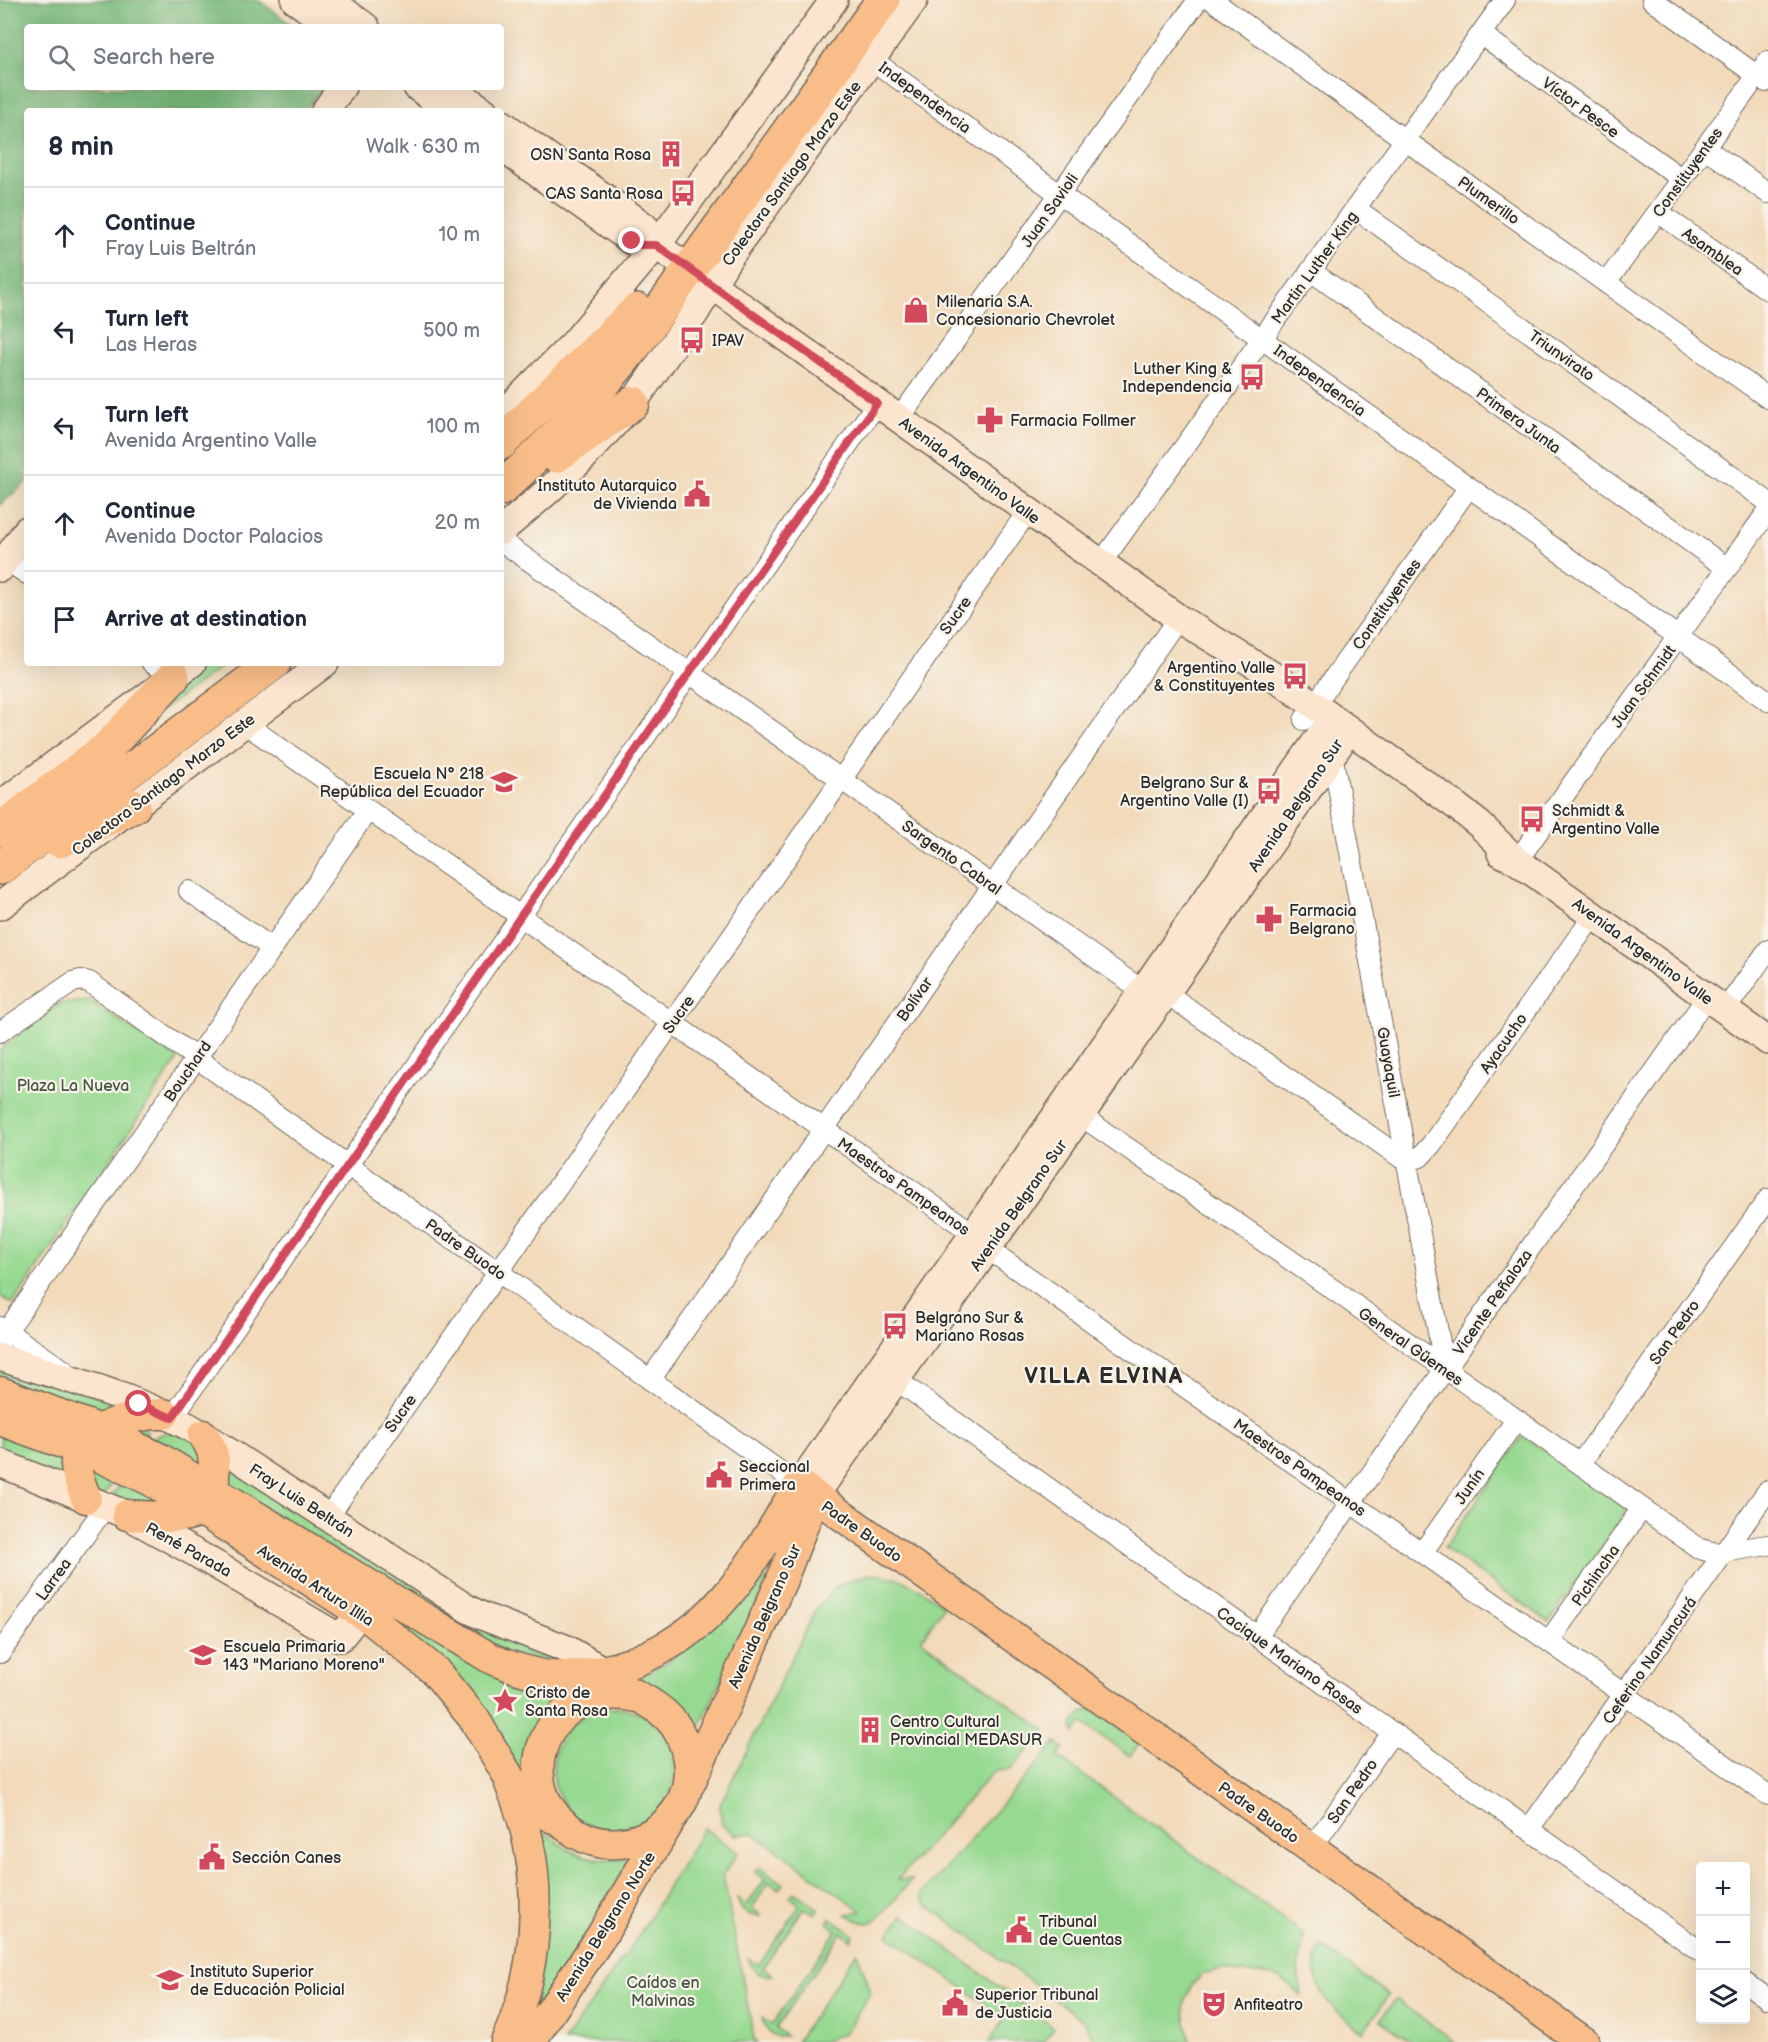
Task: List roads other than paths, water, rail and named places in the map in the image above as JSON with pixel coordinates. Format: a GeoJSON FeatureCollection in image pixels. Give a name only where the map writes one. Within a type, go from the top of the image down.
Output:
{"type":"FeatureCollection","features":[{"type":"Feature","properties":{"kind":"highway"},"geometry":{"type":"LineString","coordinates":[[504,486],[543,449],[599,389],[635,345],[683,265],[860,0]]}},
{"type":"Feature","properties":{"kind":"highway"},"geometry":{"type":"LineString","coordinates":[[504,440],[683,265],[883,0]]}},
{"type":"Feature","properties":{"kind":"highway"},"geometry":{"type":"LineString","coordinates":[[504,457],[583,375],[637,310]]}},
{"type":"Feature","properties":{"kind":"highway"},"geometry":{"type":"LineString","coordinates":[[504,502],[560,452],[633,403]]}},
{"type":"Feature","properties":{"kind":"highway"},"geometry":{"type":"LineString","coordinates":[[0,842],[236,666]]}},
{"type":"Feature","properties":{"kind":"highway"},"geometry":{"type":"LineString","coordinates":[[0,868],[270,666]]}},
{"type":"Feature","properties":{"kind":"highway"},"geometry":{"type":"LineString","coordinates":[[0,830],[109,746],[172,668]]}},
{"type":"Feature","properties":{"kind":"highway"},"geometry":{"type":"LineString","coordinates":[[0,884],[61,841],[134,806]]}},
{"type":"Feature","properties":{"kind":"main road","name":"Avenida Arturo Illia"},"geometry":{"type":"LineString","coordinates":[[0,1392],[89,1439]]}},
{"type":"Feature","properties":{"kind":"main road"},"geometry":{"type":"LineString","coordinates":[[168,1416],[141,1416],[89,1439],[76,1467],[106,1506],[186,1516],[207,1500],[214,1456],[203,1435]]}},
{"type":"Feature","properties":{"kind":"main road","name":"Avenida Arturo Illia"},"geometry":{"type":"LineString","coordinates":[[0,1420],[153,1455],[207,1500],[399,1640],[441,1677],[475,1720],[503,1770],[532,1802],[571,1830],[593,1840],[616,1844],[640,1839],[656,1831],[670,1819],[680,1804],[687,1787],[689,1763],[683,1739],[660,1709],[605,1677],[575,1690],[565,1711],[553,1725],[544,1742],[540,1754],[539,1773],[543,1791],[553,1813],[571,1830]]}},
{"type":"Feature","properties":{"kind":"main road","name":"Avenida Belgrano Sur"},"geometry":{"type":"LineString","coordinates":[[605,1677],[680,1638],[718,1605],[807,1491]]}},
{"type":"Feature","properties":{"kind":"main road","name":"Avenida Belgrano Sur"},"geometry":{"type":"LineString","coordinates":[[680,1804],[781,1582],[807,1491]]}},
{"type":"Feature","properties":{"kind":"main road","name":"Padre Buodo"},"geometry":{"type":"LineString","coordinates":[[807,1491],[1584,2042]]}},
{"type":"Feature","properties":{"kind":"main road","name":"Avenida Arturo Illia"},"geometry":{"type":"LineString","coordinates":[[207,1500],[490,1658],[545,1675],[593,1697],[612,1694],[637,1697]]}},
{"type":"Feature","properties":{"kind":"main road"},"geometry":{"type":"LineString","coordinates":[[528,1841],[540,1754]]}},
{"type":"Feature","properties":{"kind":"main road"},"geometry":{"type":"LineString","coordinates":[[503,1770],[518,1804],[528,1841],[535,1883],[533,1933],[522,1994],[506,2042]]}},
{"type":"Feature","properties":{"kind":"main road","name":"Avenida Belgrano Norte"},"geometry":{"type":"LineString","coordinates":[[530,2042],[611,1921],[680,1804]]}},
{"type":"Feature","properties":{"kind":"street"},"geometry":{"type":"LineString","coordinates":[[296,0],[329,24]]}},
{"type":"Feature","properties":{"kind":"street"},"geometry":{"type":"LineString","coordinates":[[329,0],[362,24]]}},
{"type":"Feature","properties":{"kind":"street","name":"Colectora Santiago Marzo Este"},"geometry":{"type":"LineString","coordinates":[[504,413],[574,343],[683,265],[834,0]]}},
{"type":"Feature","properties":{"kind":"street","name":"Colectora Santiago Marzo Este"},"geometry":{"type":"LineString","coordinates":[[683,265],[727,260],[914,0]]}},
{"type":"Feature","properties":{"kind":"street","name":"Juan Savioli"},"geometry":{"type":"LineString","coordinates":[[899,419],[1198,0]]}},
{"type":"Feature","properties":{"kind":"street","name":"Plumerillo"},"geometry":{"type":"LineString","coordinates":[[1212,0],[1768,398]]}},
{"type":"Feature","properties":{"kind":"street","name":"Martin Luther King"},"geometry":{"type":"LineString","coordinates":[[1101,563],[1505,0]]}},
{"type":"Feature","properties":{"kind":"street"},"geometry":{"type":"LineString","coordinates":[[1652,0],[1764,73]]}},
{"type":"Feature","properties":{"kind":"street","name":"Víctor Pesce"},"geometry":{"type":"LineString","coordinates":[[1480,34],[1682,179]]}},
{"type":"Feature","properties":{"kind":"street","name":"Independencia"},"geometry":{"type":"LineString","coordinates":[[872,60],[1768,701]]}},
{"type":"Feature","properties":{"kind":"street","name":"Constituyentes"},"geometry":{"type":"LineString","coordinates":[[1606,283],[1705,148],[1764,73]]}},
{"type":"Feature","properties":{"kind":"street"},"geometry":{"type":"LineString","coordinates":[[327,108],[340,90]]}},
{"type":"Feature","properties":{"kind":"street"},"geometry":{"type":"LineString","coordinates":[[421,90],[446,108]]}},
{"type":"Feature","properties":{"kind":"street"},"geometry":{"type":"LineString","coordinates":[[454,90],[480,108]]}},
{"type":"Feature","properties":{"kind":"street"},"geometry":{"type":"LineString","coordinates":[[506,144],[632,241],[683,265]]}},
{"type":"Feature","properties":{"kind":"street"},"geometry":{"type":"LineString","coordinates":[[1705,148],[1768,193]]}},
{"type":"Feature","properties":{"kind":"street","name":"Triunvirato"},"geometry":{"type":"LineString","coordinates":[[1356,209],[1768,502]]}},
{"type":"Feature","properties":{"kind":"street","name":"Asamblea"},"geometry":{"type":"LineString","coordinates":[[1658,212],[1768,290]]}},
{"type":"Feature","properties":{"kind":"street","name":"Colectora Santiago Marzo Este"},"geometry":{"type":"LineString","coordinates":[[504,528],[585,456],[633,403],[685,328],[683,265]]}},
{"type":"Feature","properties":{"kind":"street","name":"Avenida Argentino Valle"},"geometry":{"type":"LineString","coordinates":[[683,265],[1178,618],[1239,674],[1325,730],[1453,826],[1517,861],[1768,1041]]}},
{"type":"Feature","properties":{"kind":"street","name":"Primera Junta"},"geometry":{"type":"LineString","coordinates":[[1311,271],[1727,568]]}},
{"type":"Feature","properties":{"kind":"street"},"geometry":{"type":"LineString","coordinates":[[168,1416],[348,1165],[877,403]]}},
{"type":"Feature","properties":{"kind":"street","name":"Constituyentes"},"geometry":{"type":"LineString","coordinates":[[1325,730],[1469,487]]}},
{"type":"Feature","properties":{"kind":"street","name":"Sucre"},"geometry":{"type":"LineString","coordinates":[[328,1517],[1028,511]]}},
{"type":"Feature","properties":{"kind":"street","name":"Juan Schmidt"},"geometry":{"type":"LineString","coordinates":[[1517,861],[1768,512]]}},
{"type":"Feature","properties":{"kind":"street"},"geometry":{"type":"LineString","coordinates":[[11,567],[24,537]]}},
{"type":"Feature","properties":{"kind":"street","name":"Sargento Cabral"},"geometry":{"type":"LineString","coordinates":[[504,543],[993,886],[1407,1162]]}},
{"type":"Feature","properties":{"kind":"street","name":"Bolívar"},"geometry":{"type":"LineString","coordinates":[[650,1380],[1178,618]]}},
{"type":"Feature","properties":{"kind":"street","name":"Colectora Santiago Marzo Este"},"geometry":{"type":"LineString","coordinates":[[0,906],[321,666]]}},
{"type":"Feature","properties":{"kind":"street"},"geometry":{"type":"LineString","coordinates":[[0,805],[172,668]]}},
{"type":"Feature","properties":{"kind":"street","name":"Maestros Pampeanos"},"geometry":{"type":"LineString","coordinates":[[244,723],[1768,1795]]}},
{"type":"Feature","properties":{"kind":"street","name":"Avenida Belgrano Sur"},"geometry":{"type":"LineString","coordinates":[[807,1491],[1154,992],[1325,730]]}},
{"type":"Feature","properties":{"kind":"street","name":"Guayaquil"},"geometry":{"type":"LineString","coordinates":[[1325,730],[1445,1370]]}},
{"type":"Feature","properties":{"kind":"street","name":"Bouchard"},"geometry":{"type":"LineString","coordinates":[[2,1333],[368,810]]}},
{"type":"Feature","properties":{"kind":"street"},"geometry":{"type":"LineString","coordinates":[[189,891],[272,948]]}},
{"type":"Feature","properties":{"kind":"street","name":"Ayacucho"},"geometry":{"type":"LineString","coordinates":[[1407,1162],[1420,1157],[1431,1145],[1593,915]]}},
{"type":"Feature","properties":{"kind":"street","name":"Vicente Peñaloza"},"geometry":{"type":"LineString","coordinates":[[1257,1636],[1445,1370],[1716,1004],[1768,950]]}},
{"type":"Feature","properties":{"kind":"street","name":"Padre Buodo"},"geometry":{"type":"LineString","coordinates":[[0,1032],[70,984],[81,980],[93,984],[807,1491]]}},
{"type":"Feature","properties":{"kind":"street","name":"General Güemes"},"geometry":{"type":"LineString","coordinates":[[1072,1110],[1331,1288],[1700,1549],[1711,1553],[1768,1545]]}},
{"type":"Feature","properties":{"kind":"street","name":"San Pedro"},"geometry":{"type":"LineString","coordinates":[[1580,1464],[1768,1199]]}},
{"type":"Feature","properties":{"kind":"street","name":"Fray Luis Beltrán"},"geometry":{"type":"LineString","coordinates":[[2,1333],[88,1387],[168,1416],[203,1435],[468,1609],[567,1649],[605,1677]]}},
{"type":"Feature","properties":{"kind":"street"},"geometry":{"type":"LineString","coordinates":[[0,1357],[88,1387]]}},
{"type":"Feature","properties":{"kind":"street","name":"Cacique Mariano Rosas"},"geometry":{"type":"LineString","coordinates":[[888,1374],[1696,1947]]}},
{"type":"Feature","properties":{"kind":"street","name":"Junín"},"geometry":{"type":"LineString","coordinates":[[1422,1553],[1516,1420]]}},
{"type":"Feature","properties":{"kind":"street","name":"René Parada"},"geometry":{"type":"LineString","coordinates":[[0,1463],[106,1506],[218,1565],[340,1638],[361,1612]]}},
{"type":"Feature","properties":{"kind":"street","name":"Ceferino Namuncurá"},"geometry":{"type":"LineString","coordinates":[[1529,1829],[1768,1490]]}},
{"type":"Feature","properties":{"kind":"street","name":"Larrea"},"geometry":{"type":"LineString","coordinates":[[0,1653],[106,1506]]}},
{"type":"Feature","properties":{"kind":"street","name":"Pichincha"},"geometry":{"type":"LineString","coordinates":[[1549,1641],[1642,1508]]}},
{"type":"Feature","properties":{"kind":"street","name":"San Pedro"},"geometry":{"type":"LineString","coordinates":[[1311,1849],[1392,1732]]}},
{"type":"Feature","properties":{"kind":"street"},"geometry":{"type":"LineString","coordinates":[[1750,1986],[1768,1999]]}},
{"type":"Feature","properties":{"kind":"place","name":"OSN Santa Rosa"},"geometry":{"type":"Point","coordinates":[671,154]}},
{"type":"Feature","properties":{"kind":"place","name":"CAS Santa Rosa"},"geometry":{"type":"Point","coordinates":[683,193]}},
{"type":"Feature","properties":{"kind":"place","name":"Milenaria S.A. Concesionario Chevrolet"},"geometry":{"type":"Point","coordinates":[916,310]}},
{"type":"Feature","properties":{"kind":"place","name":"IPAV"},"geometry":{"type":"Point","coordinates":[692,340]}},
{"type":"Feature","properties":{"kind":"place","name":"Luther King & Independencia"},"geometry":{"type":"Point","coordinates":[1252,377]}},
{"type":"Feature","properties":{"kind":"place","name":"Farmacia Follmer"},"geometry":{"type":"Point","coordinates":[990,420]}},
{"type":"Feature","properties":{"kind":"place","name":"Instituto Autarquico de Vivienda"},"geometry":{"type":"Point","coordinates":[697,494]}},
{"type":"Feature","properties":{"kind":"place","name":"Argentino Valle & Constituyentes"},"geometry":{"type":"Point","coordinates":[1295,676]}},
{"type":"Feature","properties":{"kind":"place","name":"Escuela N° 218 República del Ecuador"},"geometry":{"type":"Point","coordinates":[504,782]}},
{"type":"Feature","properties":{"kind":"place","name":"Belgrano Sur & Argentino Valle (I)"},"geometry":{"type":"Point","coordinates":[1269,791]}},
{"type":"Feature","properties":{"kind":"place","name":"Schmidt & Argentino Valle"},"geometry":{"type":"Point","coordinates":[1532,819]}},
{"type":"Feature","properties":{"kind":"place","name":"Farmacia Belgrano"},"geometry":{"type":"Point","coordinates":[1269,919]}},
{"type":"Feature","properties":{"kind":"place","name":"Belgrano Sur & Mariano Rosas"},"geometry":{"type":"Point","coordinates":[895,1326]}},
{"type":"Feature","properties":{"kind":"place","name":"Seccional Primera"},"geometry":{"type":"Point","coordinates":[719,1475]}},
{"type":"Feature","properties":{"kind":"place","name":"Escuela Primaria 143 \"Mariano Moreno\""},"geometry":{"type":"Point","coordinates":[203,1655]}},
{"type":"Feature","properties":{"kind":"place","name":"Cristo de Santa Rosa"},"geometry":{"type":"Point","coordinates":[505,1701]}},
{"type":"Feature","properties":{"kind":"place","name":"Centro Cultural Provincial MEDASUR"},"geometry":{"type":"Point","coordinates":[870,1730]}},
{"type":"Feature","properties":{"kind":"place","name":"Sección Canes"},"geometry":{"type":"Point","coordinates":[212,1857]}},
{"type":"Feature","properties":{"kind":"place","name":"Tribunal de Cuentas"},"geometry":{"type":"Point","coordinates":[1019,1930]}},
{"type":"Feature","properties":{"kind":"place","name":"Instituto Superior de Educación Policial"},"geometry":{"type":"Point","coordinates":[170,1980]}},
{"type":"Feature","properties":{"kind":"place","name":"Superior Tribunal de Justicia"},"geometry":{"type":"Point","coordinates":[955,2003]}},
{"type":"Feature","properties":{"kind":"place","name":"Anfiteatro"},"geometry":{"type":"Point","coordinates":[1214,2004]}},
{"type":"Feature","properties":{"kind":"district","name":"VILLA ELVINA"},"geometry":{"type":"Point","coordinates":[1104,1375]}},
{"type":"Feature","properties":{"kind":"park label","name":"Plaza La Nueva"},"geometry":{"type":"Point","coordinates":[73,1085]}},
{"type":"Feature","properties":{"kind":"park label","name":"Caídos en Malvinas"},"geometry":{"type":"Point","coordinates":[663,1991]}}]}
